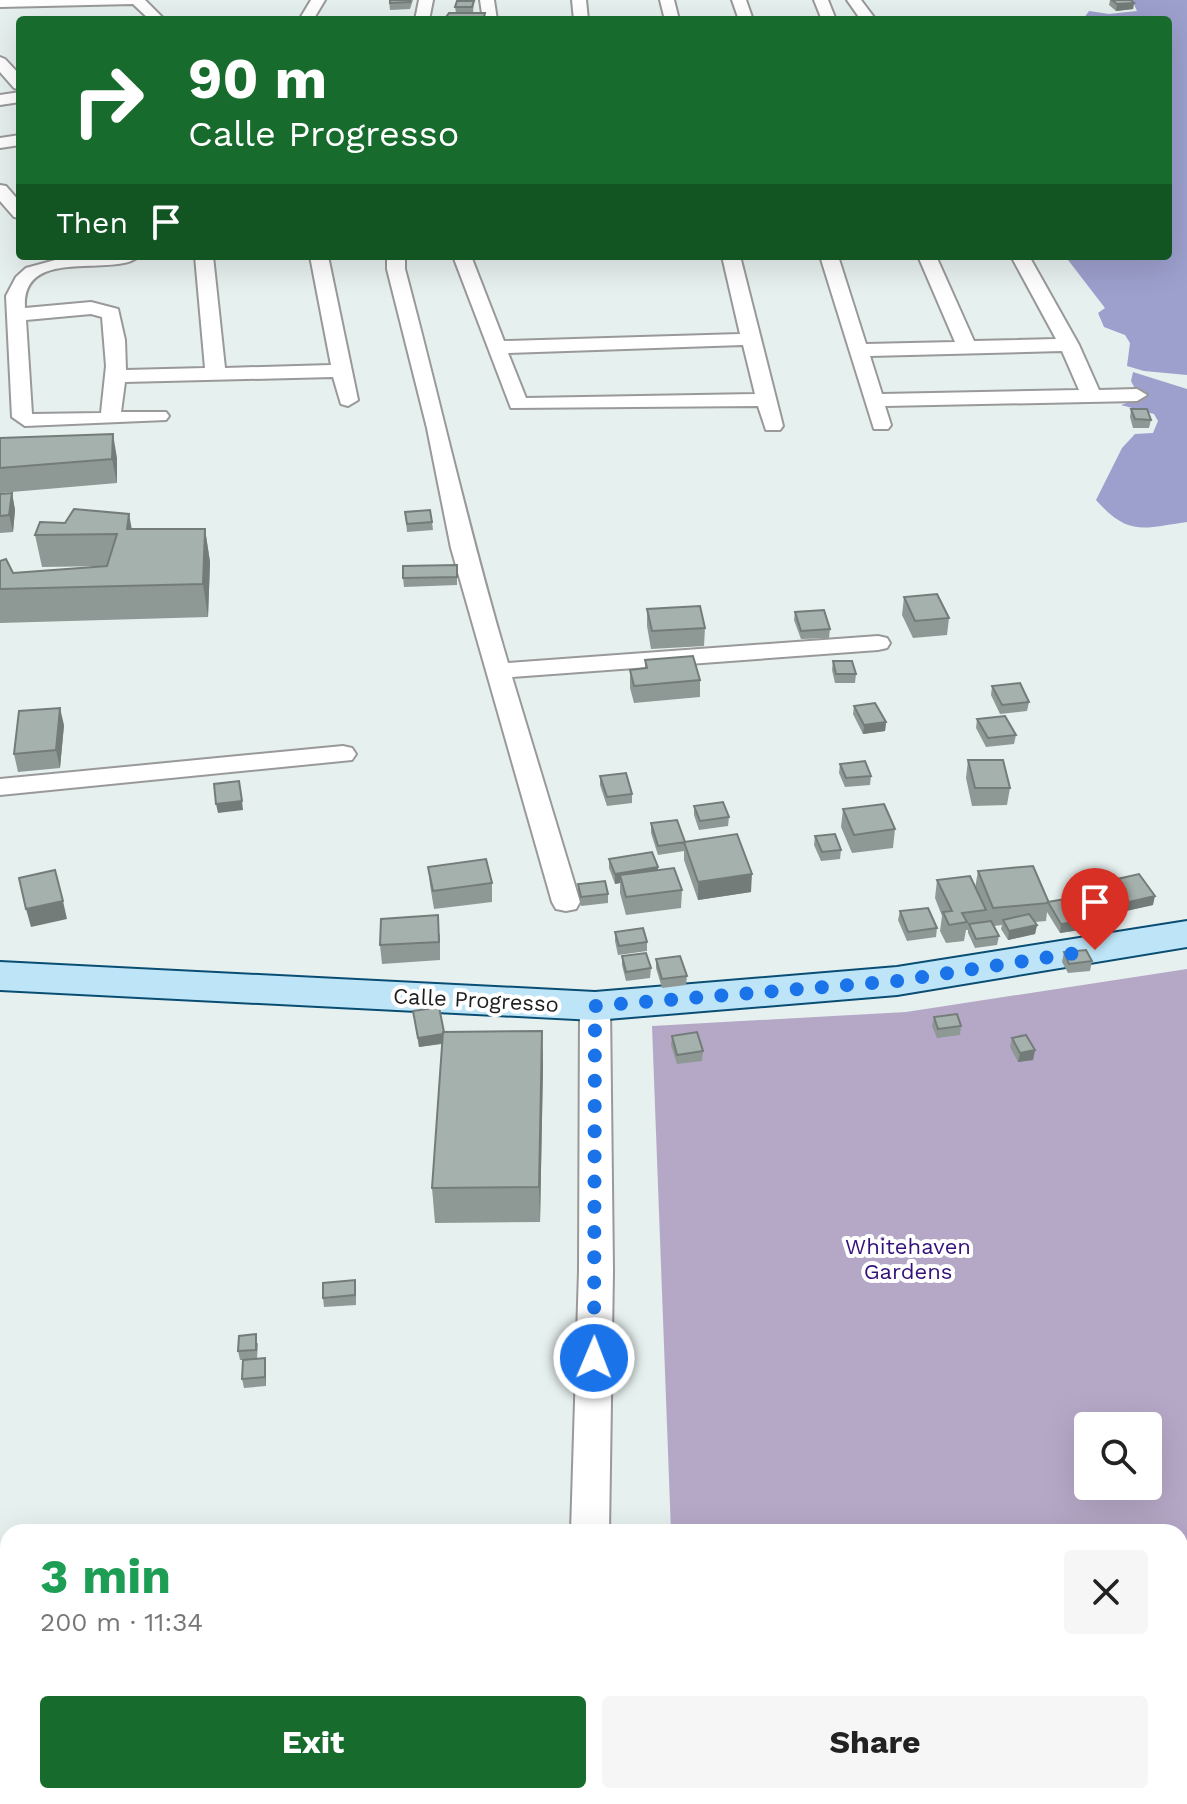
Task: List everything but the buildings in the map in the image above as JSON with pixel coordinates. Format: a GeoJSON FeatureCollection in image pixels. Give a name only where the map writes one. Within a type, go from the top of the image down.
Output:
{"type":"FeatureCollection","features":[{"type":"Feature","properties":{"kind":"main road","name":"Calle Progresso"},"geometry":{"type":"LineString","coordinates":[[0,976],[595,1006],[897,981],[1187,934]]}},
{"type":"Feature","properties":{"kind":"street"},"geometry":{"type":"LineString","coordinates":[[0,3],[130,0]]}},
{"type":"Feature","properties":{"kind":"street"},"geometry":{"type":"LineString","coordinates":[[137,0],[154,16]]}},
{"type":"Feature","properties":{"kind":"street"},"geometry":{"type":"LineString","coordinates":[[45,2],[59,16]]}},
{"type":"Feature","properties":{"kind":"street"},"geometry":{"type":"LineString","coordinates":[[0,62],[16,80]]}},
{"type":"Feature","properties":{"kind":"street"},"geometry":{"type":"LineString","coordinates":[[0,190],[16,208]]}},
{"type":"Feature","properties":{"kind":"street"},"geometry":{"type":"LineString","coordinates":[[60,260],[25,277],[10,302],[22,417],[25,420],[159,416]]}},
{"type":"Feature","properties":{"kind":"street"},"geometry":{"type":"LineString","coordinates":[[204,260],[216,375]]}},
{"type":"Feature","properties":{"kind":"street"},"geometry":{"type":"LineString","coordinates":[[320,260],[348,400]]}},
{"type":"Feature","properties":{"kind":"street"},"geometry":{"type":"LineString","coordinates":[[396,260],[437,428],[462,548],[566,902]]}},
{"type":"Feature","properties":{"kind":"street"},"geometry":{"type":"LineString","coordinates":[[464,260],[518,404],[766,400]]}},
{"type":"Feature","properties":{"kind":"street"},"geometry":{"type":"LineString","coordinates":[[732,260],[773,426]]}},
{"type":"Feature","properties":{"kind":"street"},"geometry":{"type":"LineString","coordinates":[[830,260],[881,425]]}},
{"type":"Feature","properties":{"kind":"street"},"geometry":{"type":"LineString","coordinates":[[929,260],[967,347]]}},
{"type":"Feature","properties":{"kind":"street"},"geometry":{"type":"LineString","coordinates":[[1022,260],[1069,345],[1092,396]]}},
{"type":"Feature","properties":{"kind":"street"},"geometry":{"type":"LineString","coordinates":[[10,302],[91,308],[111,313],[116,334],[116,376],[110,418]]}},
{"type":"Feature","properties":{"kind":"street"},"geometry":{"type":"LineString","coordinates":[[497,347],[752,339]]}},
{"type":"Feature","properties":{"kind":"street"},"geometry":{"type":"LineString","coordinates":[[859,350],[1069,345]]}},
{"type":"Feature","properties":{"kind":"street"},"geometry":{"type":"LineString","coordinates":[[116,376],[342,371]]}},
{"type":"Feature","properties":{"kind":"street"},"geometry":{"type":"LineString","coordinates":[[874,400],[1137,395]]}},
{"type":"Feature","properties":{"kind":"street"},"geometry":{"type":"LineString","coordinates":[[497,671],[878,643]]}},
{"type":"Feature","properties":{"kind":"street"},"geometry":{"type":"LineString","coordinates":[[0,787],[343,754]]}},
{"type":"Feature","properties":{"kind":"street"},"geometry":{"type":"LineString","coordinates":[[590,1524],[596,1271],[595,1006]]}},
{"type":"Feature","properties":{"kind":"shaded area"},"geometry":{"type":"Polygon","coordinates":[[[1132,0],[1187,0],[1187,375],[1144,371],[1127,366],[1130,343],[1125,335],[1104,327],[1098,313],[1105,308],[1068,260],[1172,260],[1172,16],[1085,16],[1089,11],[1109,14],[1137,11],[1132,0]]]}},
{"type":"Feature","properties":{"kind":"shaded area"},"geometry":{"type":"Polygon","coordinates":[[[1133,372],[1187,389],[1187,522],[1148,527],[1128,525],[1096,500],[1122,448],[1135,434],[1153,433],[1158,421],[1154,414],[1121,405],[1140,398],[1131,381],[1133,372]]]}},
{"type":"Feature","properties":{"kind":"green space","name":"Whitehaven Gardens"},"geometry":{"type":"Polygon","coordinates":[[[1187,969],[1187,1524],[671,1524],[652,1026],[906,1012],[1187,969]]]}},
{"type":"Feature","properties":{"kind":"route"},"geometry":{"type":"LineString","coordinates":[[594,1358],[595,1006],[897,981],[1095,950]]}}]}
